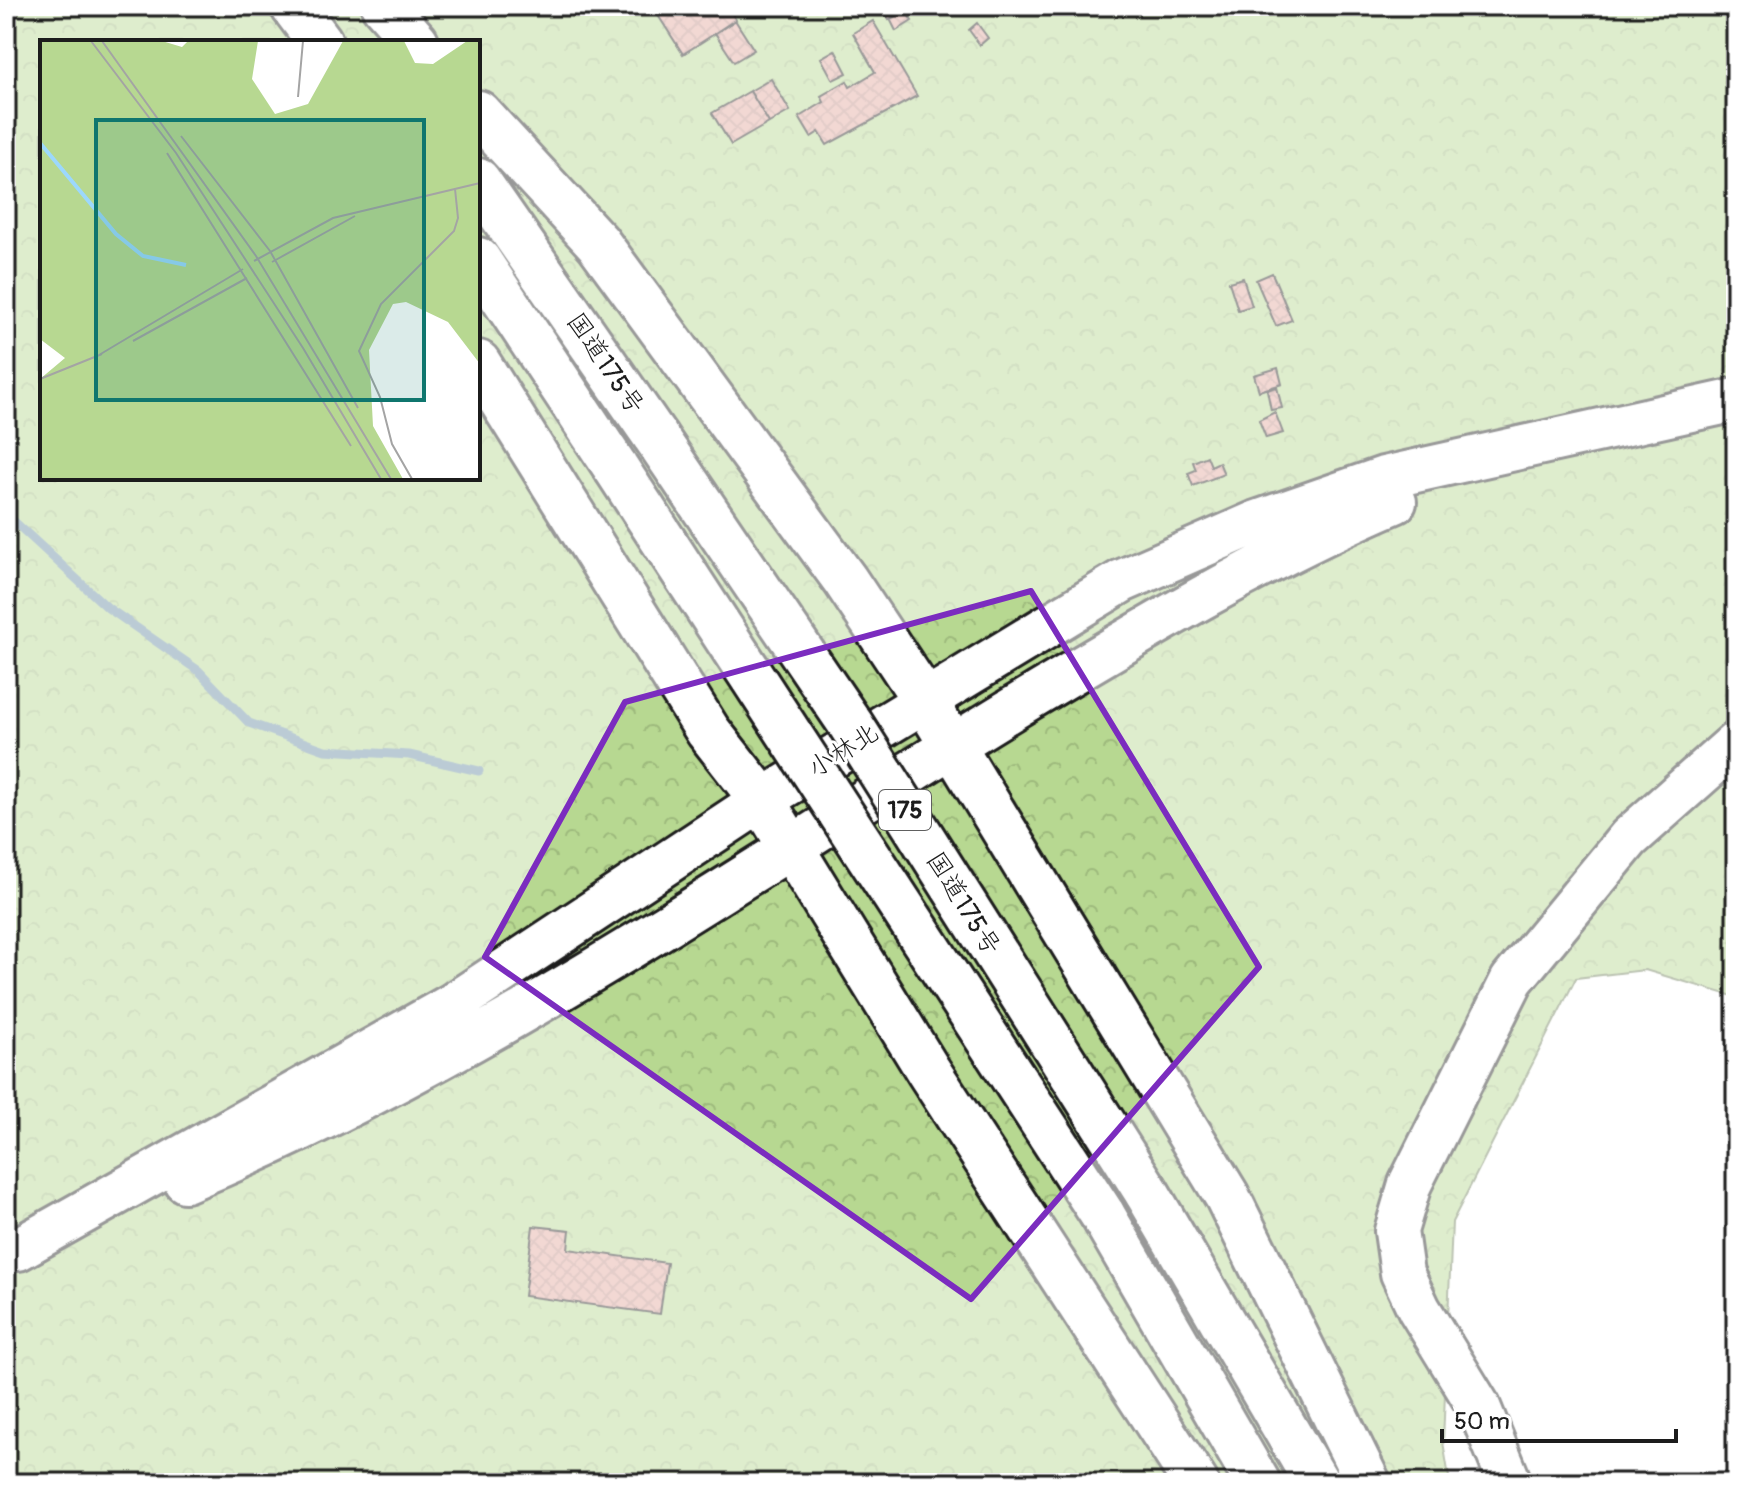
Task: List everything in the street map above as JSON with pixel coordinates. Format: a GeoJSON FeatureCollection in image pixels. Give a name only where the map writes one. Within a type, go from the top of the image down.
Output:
{"type":"FeatureCollection","features":[{"type":"Feature","properties":{"kind":"highway"},"geometry":{"type":"LineString","coordinates":[[274,6],[295,40]]}},
{"type":"Feature","properties":{"kind":"highway"},"geometry":{"type":"LineString","coordinates":[[293,6],[318,40]]}},
{"type":"Feature","properties":{"kind":"highway"},"geometry":{"type":"LineString","coordinates":[[353,6],[378,40]]}},
{"type":"Feature","properties":{"kind":"highway"},"geometry":{"type":"LineString","coordinates":[[384,6],[414,40]]}},
{"type":"Feature","properties":{"kind":"highway"},"geometry":{"type":"LineString","coordinates":[[480,115],[598,243],[845,580],[924,699],[1227,1196],[1368,1483]]}},
{"type":"Feature","properties":{"kind":"highway","name":"国道175号"},"geometry":{"type":"LineString","coordinates":[[480,184],[851,725],[1146,1191],[1317,1483]]}},
{"type":"Feature","properties":{"kind":"highway","name":"国道175号"},"geometry":{"type":"LineString","coordinates":[[480,263],[1102,1214],[1258,1483]]}},
{"type":"Feature","properties":{"kind":"highway"},"geometry":{"type":"LineString","coordinates":[[480,366],[708,731],[762,800],[929,1072],[1196,1483]]}},
{"type":"Feature","properties":{"kind":"street"},"geometry":{"type":"LineString","coordinates":[[12,1252],[261,1150],[351,1104],[558,990],[953,745],[1226,582],[1323,532],[1556,438],[1736,400]]}},
{"type":"Feature","properties":{"kind":"street","name":"小林北"},"geometry":{"type":"LineString","coordinates":[[12,1252],[452,1005],[762,800],[1122,581],[1257,522],[1384,478],[1556,438]]}},
{"type":"Feature","properties":{"kind":"street"},"geometry":{"type":"LineString","coordinates":[[1510,1483],[1479,1407],[1419,1309],[1402,1273],[1396,1231],[1399,1219],[1410,1184],[1512,980],[1629,838],[1736,743]]}},
{"type":"Feature","properties":{"kind":"highlighted area"},"geometry":{"type":"Polygon","coordinates":[[[1031,591],[1259,967],[971,1299],[485,957],[625,702],[1031,591]]]}},
{"type":"Feature","properties":{"kind":"green space"},"geometry":{"type":"Polygon","coordinates":[[[6,6],[1736,6],[1736,997],[1645,970],[1576,978],[1452,1222],[1443,1442],[1450,1483],[6,1483],[6,6]]]}},
{"type":"Feature","properties":{"kind":"building"},"geometry":{"type":"Polygon","coordinates":[[[652,6],[727,6],[736,20],[683,54],[652,6]]]}},
{"type":"Feature","properties":{"kind":"building"},"geometry":{"type":"Polygon","coordinates":[[[892,6],[911,6],[889,20],[884,11],[892,6]]]}},
{"type":"Feature","properties":{"kind":"building"},"geometry":{"type":"Polygon","coordinates":[[[905,10],[912,21],[896,31],[890,19],[905,10]]]}},
{"type":"Feature","properties":{"kind":"building"},"geometry":{"type":"Polygon","coordinates":[[[735,20],[754,50],[734,62],[715,33],[735,20]]]}},
{"type":"Feature","properties":{"kind":"building"},"geometry":{"type":"Polygon","coordinates":[[[873,21],[917,96],[827,145],[819,132],[811,137],[799,117],[824,102],[821,96],[847,81],[850,87],[875,72],[853,33],[873,21]]]}},
{"type":"Feature","properties":{"kind":"building"},"geometry":{"type":"Polygon","coordinates":[[[977,23],[988,38],[980,45],[969,30],[977,23]]]}},
{"type":"Feature","properties":{"kind":"building"},"geometry":{"type":"Polygon","coordinates":[[[835,50],[847,73],[833,80],[821,58],[835,50]]]}},
{"type":"Feature","properties":{"kind":"building"},"geometry":{"type":"Polygon","coordinates":[[[771,79],[790,111],[769,123],[750,91],[771,79]]]}},
{"type":"Feature","properties":{"kind":"building"},"geometry":{"type":"Polygon","coordinates":[[[750,91],[769,123],[731,145],[712,113],[750,91]]]}},
{"type":"Feature","properties":{"kind":"building"},"geometry":{"type":"Polygon","coordinates":[[[1272,273],[1292,320],[1276,326],[1256,280],[1272,273]]]}},
{"type":"Feature","properties":{"kind":"building"},"geometry":{"type":"Polygon","coordinates":[[[1243,278],[1252,306],[1238,310],[1229,282],[1243,278]]]}},
{"type":"Feature","properties":{"kind":"building"},"geometry":{"type":"Polygon","coordinates":[[[1278,368],[1282,384],[1259,391],[1254,375],[1278,368]]]}},
{"type":"Feature","properties":{"kind":"building"},"geometry":{"type":"Polygon","coordinates":[[[1277,387],[1282,408],[1271,410],[1267,390],[1277,387]]]}},
{"type":"Feature","properties":{"kind":"building"},"geometry":{"type":"Polygon","coordinates":[[[1275,412],[1283,433],[1266,438],[1259,420],[1275,412]]]}},
{"type":"Feature","properties":{"kind":"building"},"geometry":{"type":"Polygon","coordinates":[[[1207,456],[1211,466],[1219,462],[1224,474],[1193,486],[1188,473],[1196,470],[1193,462],[1207,456]]]}},
{"type":"Feature","properties":{"kind":"building"},"geometry":{"type":"Polygon","coordinates":[[[533,1226],[570,1230],[568,1249],[667,1263],[660,1314],[524,1296],[533,1226]]]}},
{"type":"Feature","properties":{"kind":"waterway"},"geometry":{"type":"LineString","coordinates":[[6,514],[108,608],[199,671],[249,723],[325,750],[409,755],[479,771]]}}]}
